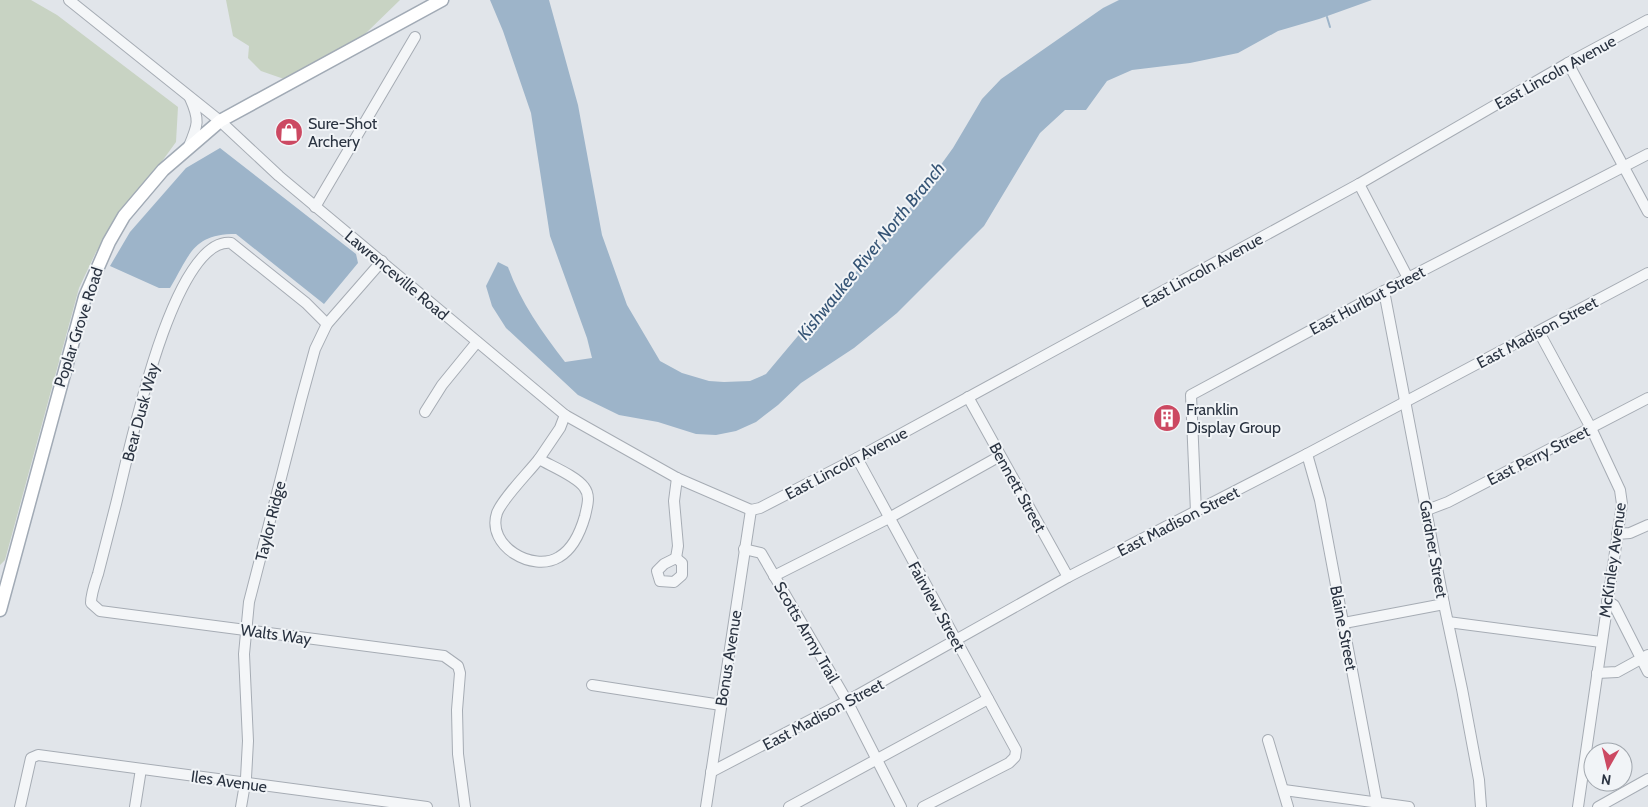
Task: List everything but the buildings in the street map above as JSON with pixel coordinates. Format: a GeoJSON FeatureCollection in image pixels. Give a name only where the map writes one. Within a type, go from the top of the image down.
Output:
{"type":"FeatureCollection","features":[{"type":"Feature","properties":{"kind":"main road","name":"Poplar Grove Road"},"geometry":{"type":"LineString","coordinates":[[0,610],[69,348],[95,269],[120,223],[138,198],[189,146],[220,121],[442,0]]}},
{"type":"Feature","properties":{"kind":"street","name":"Lawrenceville Road"},"geometry":{"type":"LineString","coordinates":[[69,0],[189,95],[279,176],[565,415],[677,478],[751,510]]}},
{"type":"Feature","properties":{"kind":"street","name":"East Lincoln Avenue"},"geometry":{"type":"LineString","coordinates":[[751,510],[760,508],[856,458],[1359,184],[1568,63],[1648,20]]}},
{"type":"Feature","properties":{"kind":"street"},"geometry":{"type":"LineString","coordinates":[[315,206],[415,38]]}},
{"type":"Feature","properties":{"kind":"street"},"geometry":{"type":"LineString","coordinates":[[1568,63],[1648,212]]}},
{"type":"Feature","properties":{"kind":"street"},"geometry":{"type":"LineString","coordinates":[[189,95],[198,116],[197,126],[189,146]]}},
{"type":"Feature","properties":{"kind":"street","name":"East Hurlbut Street"},"geometry":{"type":"LineString","coordinates":[[1196,512],[1191,395],[1408,278],[1648,154]]}},
{"type":"Feature","properties":{"kind":"street"},"geometry":{"type":"LineString","coordinates":[[1359,184],[1408,278]]}},
{"type":"Feature","properties":{"kind":"street","name":"Bear Dusk Way"},"geometry":{"type":"LineString","coordinates":[[93,606],[91,598],[156,352],[170,311],[195,267],[209,250],[221,242],[229,242],[236,245],[306,303],[328,324]]}},
{"type":"Feature","properties":{"kind":"street","name":"Taylor Ridge"},"geometry":{"type":"LineString","coordinates":[[241,807],[246,778],[248,741],[244,654],[249,602],[301,400],[315,349],[328,324],[382,261]]}},
{"type":"Feature","properties":{"kind":"street","name":"East Madison Street"},"geometry":{"type":"LineString","coordinates":[[711,772],[847,702],[1068,577],[1307,454],[1648,273]]}},
{"type":"Feature","properties":{"kind":"street","name":"Gardner Street"},"geometry":{"type":"LineString","coordinates":[[1384,291],[1479,780],[1481,807]]}},
{"type":"Feature","properties":{"kind":"street","name":"McKinley Avenue"},"geometry":{"type":"LineString","coordinates":[[1539,332],[1591,428],[1620,490],[1622,504],[1578,807]]}},
{"type":"Feature","properties":{"kind":"street"},"geometry":{"type":"LineString","coordinates":[[425,412],[442,385],[477,342]]}},
{"type":"Feature","properties":{"kind":"street","name":"Bennett Street"},"geometry":{"type":"LineString","coordinates":[[968,397],[1068,577]]}},
{"type":"Feature","properties":{"kind":"street","name":"East Perry Street"},"geometry":{"type":"LineString","coordinates":[[1427,510],[1448,502],[1648,398]]}},
{"type":"Feature","properties":{"kind":"street"},"geometry":{"type":"LineString","coordinates":[[539,459],[578,481],[587,491],[588,497],[583,522],[572,544],[559,557],[548,561],[537,561],[510,551],[498,538],[495,528],[498,510],[539,459],[560,428],[565,415]]}},
{"type":"Feature","properties":{"kind":"street","name":"Blaine Street"},"geometry":{"type":"LineString","coordinates":[[1307,454],[1320,500],[1377,803]]}},
{"type":"Feature","properties":{"kind":"street"},"geometry":{"type":"LineString","coordinates":[[774,576],[889,518],[1000,456]]}},
{"type":"Feature","properties":{"kind":"street","name":"Fairview Street"},"geometry":{"type":"LineString","coordinates":[[856,458],[956,641],[1012,738],[1016,754],[1009,763],[923,807]]}},
{"type":"Feature","properties":{"kind":"street"},"geometry":{"type":"LineString","coordinates":[[676,558],[678,546],[674,501],[677,478]]}},
{"type":"Feature","properties":{"kind":"street","name":"Bonus Avenue"},"geometry":{"type":"LineString","coordinates":[[706,807],[751,510]]}},
{"type":"Feature","properties":{"kind":"street"},"geometry":{"type":"LineString","coordinates":[[1617,534],[1630,533],[1648,524]]}},
{"type":"Feature","properties":{"kind":"street","name":"Scotts Army Trail"},"geometry":{"type":"LineString","coordinates":[[744,549],[761,553],[847,702],[901,807]]}},
{"type":"Feature","properties":{"kind":"street"},"geometry":{"type":"LineString","coordinates":[[1607,601],[1614,605],[1645,657],[1648,672]]}},
{"type":"Feature","properties":{"kind":"street"},"geometry":{"type":"LineString","coordinates":[[1344,623],[1444,604]]}},
{"type":"Feature","properties":{"kind":"street","name":"Walts Way"},"geometry":{"type":"LineString","coordinates":[[93,606],[100,611],[444,656],[458,666],[460,673],[457,710],[458,754],[464,807]]}},
{"type":"Feature","properties":{"kind":"street"},"geometry":{"type":"LineString","coordinates":[[1448,622],[1601,642]]}},
{"type":"Feature","properties":{"kind":"street"},"geometry":{"type":"LineString","coordinates":[[1597,673],[1617,672],[1645,657]]}},
{"type":"Feature","properties":{"kind":"street"},"geometry":{"type":"LineString","coordinates":[[592,686],[721,705]]}},
{"type":"Feature","properties":{"kind":"street"},"geometry":{"type":"LineString","coordinates":[[789,807],[988,698]]}},
{"type":"Feature","properties":{"kind":"street"},"geometry":{"type":"LineString","coordinates":[[1268,740],[1288,807]]}},
{"type":"Feature","properties":{"kind":"street","name":"Iles Avenue"},"geometry":{"type":"LineString","coordinates":[[20,807],[32,756],[38,755],[244,782],[361,803],[427,807]]}},
{"type":"Feature","properties":{"kind":"street"},"geometry":{"type":"LineString","coordinates":[[135,807],[141,769]]}},
{"type":"Feature","properties":{"kind":"street"},"geometry":{"type":"LineString","coordinates":[[1598,807],[1648,779]]}},
{"type":"Feature","properties":{"kind":"street"},"geometry":{"type":"LineString","coordinates":[[1284,790],[1408,807]]}},
{"type":"Feature","properties":{"kind":"green space"},"geometry":{"type":"Polygon","coordinates":[[[0,0],[31,0],[57,15],[178,107],[176,142],[96,252],[79,288],[5,560],[0,565],[0,0]]]}},
{"type":"Feature","properties":{"kind":"green space"},"geometry":{"type":"Polygon","coordinates":[[[226,0],[400,0],[364,35],[284,79],[261,71],[248,58],[249,46],[233,36],[226,0]]]}},
{"type":"Feature","properties":{"kind":"water"},"geometry":{"type":"Polygon","coordinates":[[[490,0],[549,0],[578,105],[602,235],[627,305],[660,361],[682,373],[709,381],[724,382],[750,381],[766,374],[818,312],[888,238],[953,148],[982,99],[1001,79],[1103,8],[1119,0],[1372,0],[1278,31],[1238,53],[1190,63],[1132,70],[1107,81],[1086,110],[1065,110],[1040,133],[984,226],[897,313],[854,348],[801,383],[778,405],[756,422],[736,431],[716,435],[696,434],[658,422],[619,415],[578,395],[506,328],[492,306],[486,286],[498,262],[508,267],[519,293],[533,317],[565,362],[592,358],[587,338],[550,236],[531,113],[503,31],[490,0]]]}},
{"type":"Feature","properties":{"kind":"water"},"geometry":{"type":"Polygon","coordinates":[[[220,148],[356,254],[358,263],[324,304],[236,234],[221,235],[201,242],[188,256],[170,288],[159,288],[110,266],[130,232],[186,168],[220,148]]]}},
{"type":"Feature","properties":{"kind":"waterway"},"geometry":{"type":"LineString","coordinates":[[1327,17],[1330,27]]}},
{"type":"Feature","properties":{"kind":"place","name":"Sure-Shot Archery"},"geometry":{"type":"Point","coordinates":[289,132]}},
{"type":"Feature","properties":{"kind":"place","name":"Franklin Display Group"},"geometry":{"type":"Point","coordinates":[1167,418]}},
{"type":"Feature","properties":{"kind":"water label","name":"Kishwaukee River North Branch"},"geometry":{"type":"Point","coordinates":[871,251]}}]}
